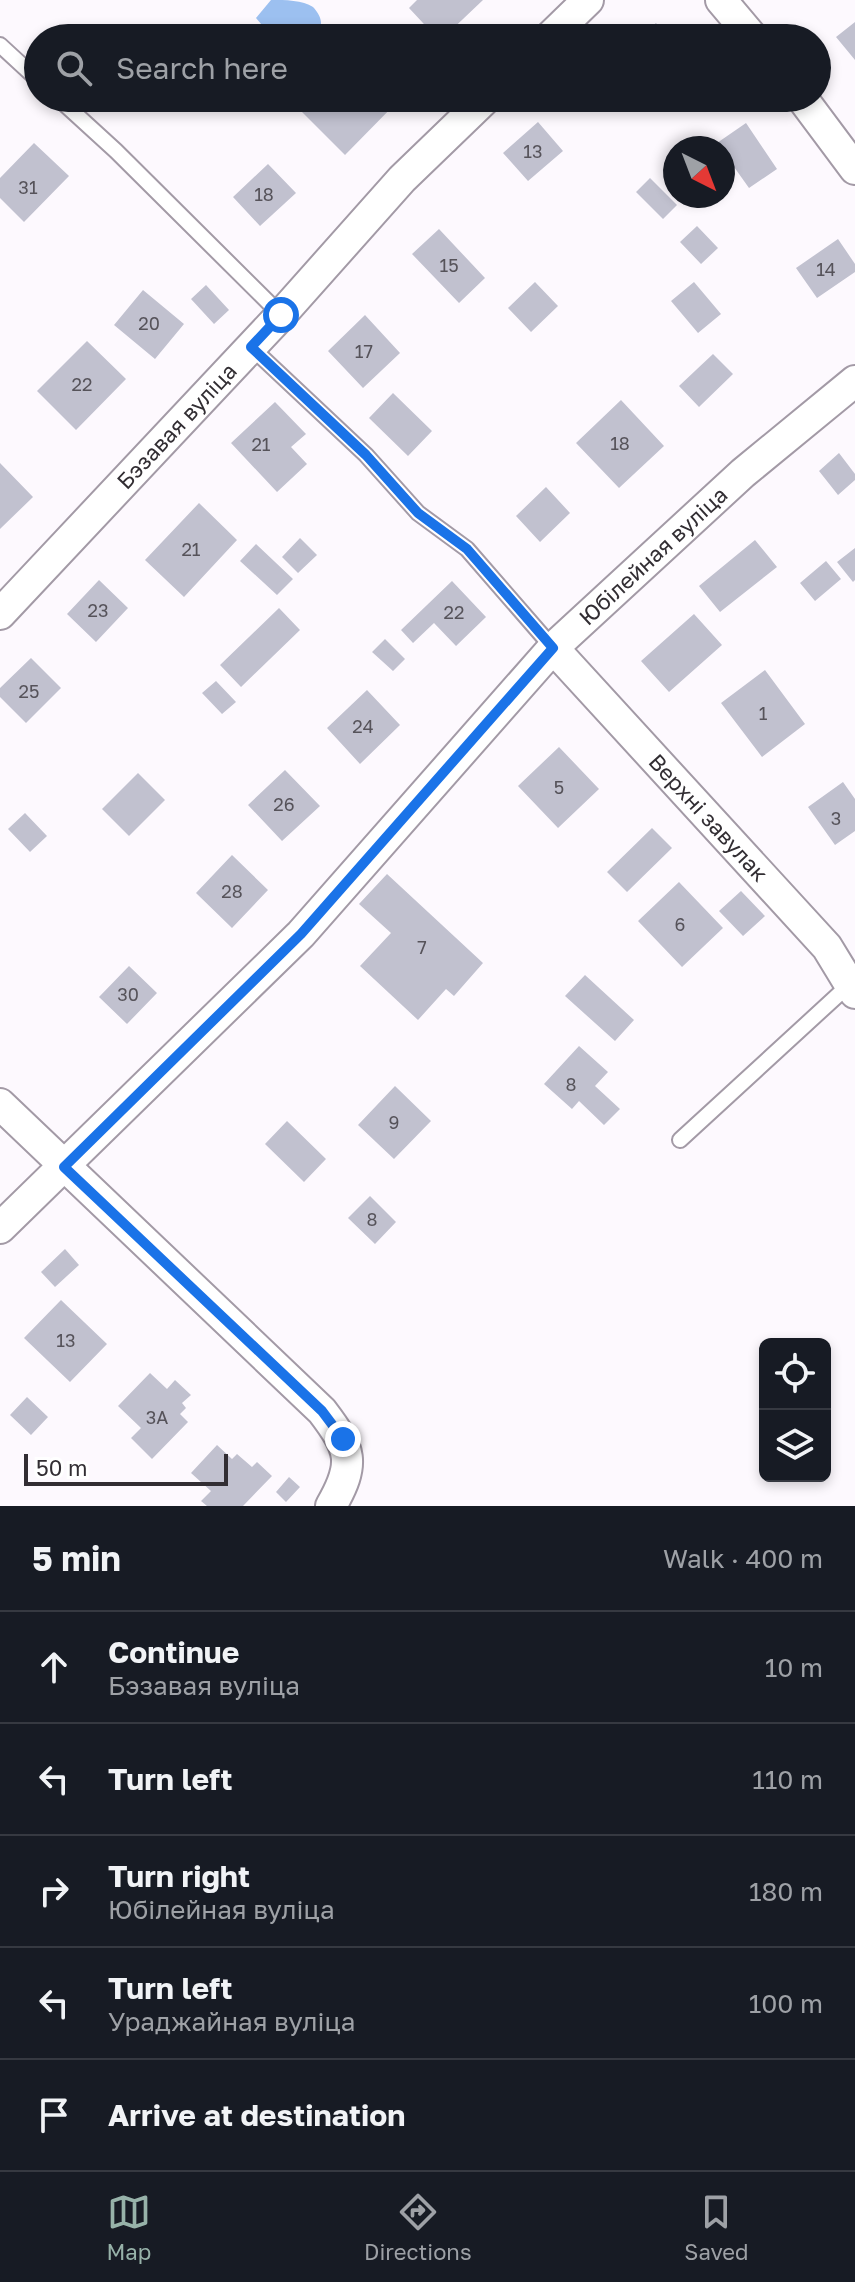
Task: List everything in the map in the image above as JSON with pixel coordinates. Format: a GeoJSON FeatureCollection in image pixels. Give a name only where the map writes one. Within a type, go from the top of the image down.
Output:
{"type":"FeatureCollection","features":[{"type":"Feature","properties":{"kind":"street"},"geometry":{"type":"LineString","coordinates":[[563,24],[588,0]]}},
{"type":"Feature","properties":{"kind":"street"},"geometry":{"type":"LineString","coordinates":[[721,0],[741,24]]}},
{"type":"Feature","properties":{"kind":"street","name":"Бэзавая вуліца"},"geometry":{"type":"LineString","coordinates":[[0,614],[281,315],[402,179],[471,112]]}},
{"type":"Feature","properties":{"kind":"street"},"geometry":{"type":"LineString","coordinates":[[812,112],[855,169]]}},
{"type":"Feature","properties":{"kind":"street","name":"Юбілейная вуліца"},"geometry":{"type":"LineString","coordinates":[[0,1228],[301,934],[553,648],[743,473],[855,381]]}},
{"type":"Feature","properties":{"kind":"street","name":"Верхні завулак"},"geometry":{"type":"LineString","coordinates":[[553,648],[827,947],[852,989]]}},
{"type":"Feature","properties":{"kind":"street"},"geometry":{"type":"LineString","coordinates":[[0,1104],[322,1411],[343,1439],[348,1463],[337,1496]]}},
{"type":"Feature","properties":{"kind":"lane"},"geometry":{"type":"LineString","coordinates":[[0,45],[24,67]]}},
{"type":"Feature","properties":{"kind":"lane"},"geometry":{"type":"LineString","coordinates":[[73,112],[281,315]]}},
{"type":"Feature","properties":{"kind":"lane"},"geometry":{"type":"LineString","coordinates":[[251,347],[366,455],[418,513],[467,549],[553,648]]}},
{"type":"Feature","properties":{"kind":"lane"},"geometry":{"type":"LineString","coordinates":[[680,1140],[852,989]]}},
{"type":"Feature","properties":{"kind":"water"},"geometry":{"type":"Polygon","coordinates":[[[271,0],[294,1],[313,7],[321,24],[261,24],[256,18],[271,0]]]}},
{"type":"Feature","properties":{"kind":"building"},"geometry":{"type":"Polygon","coordinates":[[[417,0],[483,0],[458,24],[424,24],[409,8],[417,0]]]}},
{"type":"Feature","properties":{"kind":"building"},"geometry":{"type":"Polygon","coordinates":[[[855,22],[855,60],[836,37],[855,22]]]}},
{"type":"Feature","properties":{"kind":"building"},"geometry":{"type":"Polygon","coordinates":[[[302,112],[387,112],[345,155],[302,112]]]}},
{"type":"Feature","properties":{"kind":"building"},"geometry":{"type":"Polygon","coordinates":[[[538,122],[563,151],[528,181],[503,153],[538,122]]]}},
{"type":"Feature","properties":{"kind":"building"},"geometry":{"type":"Polygon","coordinates":[[[746,123],[777,169],[749,188],[735,168],[735,136],[727,136],[746,123]]]}},
{"type":"Feature","properties":{"kind":"building"},"geometry":{"type":"Polygon","coordinates":[[[34,143],[69,176],[24,222],[0,198],[0,178],[34,143]]]}},
{"type":"Feature","properties":{"kind":"building"},"geometry":{"type":"Polygon","coordinates":[[[268,164],[296,193],[260,226],[233,197],[268,164]]]}},
{"type":"Feature","properties":{"kind":"building"},"geometry":{"type":"Polygon","coordinates":[[[650,178],[663,191],[663,208],[674,208],[663,219],[636,192],[650,178]]]}},
{"type":"Feature","properties":{"kind":"building"},"geometry":{"type":"Polygon","coordinates":[[[697,226],[718,248],[701,264],[680,242],[697,226]]]}},
{"type":"Feature","properties":{"kind":"building"},"geometry":{"type":"Polygon","coordinates":[[[439,229],[485,278],[459,303],[412,254],[439,229]]]}},
{"type":"Feature","properties":{"kind":"building"},"geometry":{"type":"Polygon","coordinates":[[[838,239],[855,264],[855,272],[817,298],[796,268],[838,239]]]}},
{"type":"Feature","properties":{"kind":"building"},"geometry":{"type":"Polygon","coordinates":[[[535,282],[558,306],[531,332],[508,308],[535,282]]]}},
{"type":"Feature","properties":{"kind":"building"},"geometry":{"type":"Polygon","coordinates":[[[694,282],[721,314],[698,333],[671,301],[694,282]]]}},
{"type":"Feature","properties":{"kind":"building"},"geometry":{"type":"Polygon","coordinates":[[[206,285],[229,310],[214,324],[191,299],[206,285]]]}},
{"type":"Feature","properties":{"kind":"building"},"geometry":{"type":"Polygon","coordinates":[[[143,290],[184,324],[155,359],[114,325],[143,290]]]}},
{"type":"Feature","properties":{"kind":"building"},"geometry":{"type":"Polygon","coordinates":[[[365,315],[400,353],[363,388],[328,351],[365,315]]]}},
{"type":"Feature","properties":{"kind":"building"},"geometry":{"type":"Polygon","coordinates":[[[87,341],[126,379],[76,430],[37,391],[87,341]]]}},
{"type":"Feature","properties":{"kind":"building"},"geometry":{"type":"Polygon","coordinates":[[[713,354],[733,374],[699,407],[679,386],[713,354]]]}},
{"type":"Feature","properties":{"kind":"building"},"geometry":{"type":"Polygon","coordinates":[[[393,393],[432,431],[408,456],[369,418],[393,393]]]}},
{"type":"Feature","properties":{"kind":"building"},"geometry":{"type":"Polygon","coordinates":[[[621,400],[664,446],[619,488],[576,443],[621,400]]]}},
{"type":"Feature","properties":{"kind":"building"},"geometry":{"type":"Polygon","coordinates":[[[275,402],[306,434],[291,447],[307,464],[277,492],[231,443],[275,402]]]}},
{"type":"Feature","properties":{"kind":"building"},"geometry":{"type":"Polygon","coordinates":[[[839,453],[855,474],[855,480],[838,495],[819,471],[839,453]]]}},
{"type":"Feature","properties":{"kind":"building"},"geometry":{"type":"Polygon","coordinates":[[[0,463],[33,497],[0,529],[0,463]]]}},
{"type":"Feature","properties":{"kind":"building"},"geometry":{"type":"Polygon","coordinates":[[[546,487],[570,513],[540,542],[516,516],[546,487]]]}},
{"type":"Feature","properties":{"kind":"building"},"geometry":{"type":"Polygon","coordinates":[[[199,503],[237,540],[184,597],[145,560],[199,503]]]}},
{"type":"Feature","properties":{"kind":"building"},"geometry":{"type":"Polygon","coordinates":[[[300,538],[317,555],[298,573],[282,557],[300,538]]]}},
{"type":"Feature","properties":{"kind":"building"},"geometry":{"type":"Polygon","coordinates":[[[755,540],[777,567],[720,612],[699,586],[755,540]]]}},
{"type":"Feature","properties":{"kind":"building"},"geometry":{"type":"Polygon","coordinates":[[[256,544],[293,579],[277,595],[240,561],[256,544]]]}},
{"type":"Feature","properties":{"kind":"building"},"geometry":{"type":"Polygon","coordinates":[[[855,548],[855,580],[853,582],[837,562],[855,548]]]}},
{"type":"Feature","properties":{"kind":"building"},"geometry":{"type":"Polygon","coordinates":[[[826,561],[841,579],[815,601],[800,583],[826,561]]]}},
{"type":"Feature","properties":{"kind":"building"},"geometry":{"type":"Polygon","coordinates":[[[99,580],[128,608],[96,642],[67,614],[99,580]]]}},
{"type":"Feature","properties":{"kind":"building"},"geometry":{"type":"Polygon","coordinates":[[[452,581],[486,617],[456,646],[434,623],[413,643],[401,630],[452,581]]]}},
{"type":"Feature","properties":{"kind":"building"},"geometry":{"type":"Polygon","coordinates":[[[279,608],[300,630],[241,687],[220,665],[279,608]]]}},
{"type":"Feature","properties":{"kind":"building"},"geometry":{"type":"Polygon","coordinates":[[[694,614],[722,645],[669,692],[641,661],[694,614]]]}},
{"type":"Feature","properties":{"kind":"building"},"geometry":{"type":"Polygon","coordinates":[[[385,639],[405,659],[393,671],[372,652],[385,639]]]}},
{"type":"Feature","properties":{"kind":"building"},"geometry":{"type":"Polygon","coordinates":[[[31,658],[61,688],[26,723],[0,697],[0,688],[31,658]]]}},
{"type":"Feature","properties":{"kind":"building"},"geometry":{"type":"Polygon","coordinates":[[[765,670],[805,724],[762,757],[721,703],[765,670]]]}},
{"type":"Feature","properties":{"kind":"building"},"geometry":{"type":"Polygon","coordinates":[[[216,681],[236,702],[222,714],[202,693],[216,681]]]}},
{"type":"Feature","properties":{"kind":"building"},"geometry":{"type":"Polygon","coordinates":[[[367,690],[400,725],[360,764],[327,728],[367,690]]]}},
{"type":"Feature","properties":{"kind":"building"},"geometry":{"type":"Polygon","coordinates":[[[559,747],[599,789],[558,828],[518,786],[559,747]]]}},
{"type":"Feature","properties":{"kind":"building"},"geometry":{"type":"Polygon","coordinates":[[[285,770],[320,806],[282,841],[248,805],[285,770]]]}},
{"type":"Feature","properties":{"kind":"building"},"geometry":{"type":"Polygon","coordinates":[[[138,773],[165,800],[129,836],[102,809],[138,773]]]}},
{"type":"Feature","properties":{"kind":"building"},"geometry":{"type":"Polygon","coordinates":[[[843,782],[855,799],[855,831],[835,845],[808,807],[843,782]]]}},
{"type":"Feature","properties":{"kind":"building"},"geometry":{"type":"Polygon","coordinates":[[[25,813],[47,836],[30,852],[8,829],[25,813]]]}},
{"type":"Feature","properties":{"kind":"building"},"geometry":{"type":"Polygon","coordinates":[[[652,828],[672,848],[627,892],[607,872],[652,828]]]}},
{"type":"Feature","properties":{"kind":"building"},"geometry":{"type":"Polygon","coordinates":[[[232,855],[268,890],[232,928],[196,893],[232,855]]]}},
{"type":"Feature","properties":{"kind":"building"},"geometry":{"type":"Polygon","coordinates":[[[387,874],[483,963],[454,996],[446,989],[418,1020],[360,966],[391,933],[359,904],[387,874]]]}},
{"type":"Feature","properties":{"kind":"building"},"geometry":{"type":"Polygon","coordinates":[[[679,882],[723,928],[682,967],[638,921],[679,882]]]}},
{"type":"Feature","properties":{"kind":"building"},"geometry":{"type":"Polygon","coordinates":[[[741,891],[765,916],[743,936],[719,911],[741,891]]]}},
{"type":"Feature","properties":{"kind":"building"},"geometry":{"type":"Polygon","coordinates":[[[129,966],[157,993],[127,1024],[99,997],[129,966]]]}},
{"type":"Feature","properties":{"kind":"building"},"geometry":{"type":"Polygon","coordinates":[[[585,975],[634,1020],[615,1041],[565,996],[585,975]]]}},
{"type":"Feature","properties":{"kind":"building"},"geometry":{"type":"Polygon","coordinates":[[[579,1046],[608,1072],[595,1086],[620,1109],[604,1125],[579,1101],[572,1109],[544,1084],[579,1046]]]}},
{"type":"Feature","properties":{"kind":"building"},"geometry":{"type":"Polygon","coordinates":[[[395,1086],[431,1121],[394,1159],[358,1125],[395,1086]]]}},
{"type":"Feature","properties":{"kind":"building"},"geometry":{"type":"Polygon","coordinates":[[[287,1121],[326,1159],[304,1182],[265,1144],[287,1121]]]}},
{"type":"Feature","properties":{"kind":"building"},"geometry":{"type":"Polygon","coordinates":[[[370,1196],[396,1222],[375,1244],[348,1218],[370,1196]]]}},
{"type":"Feature","properties":{"kind":"building"},"geometry":{"type":"Polygon","coordinates":[[[65,1249],[79,1265],[55,1287],[41,1272],[65,1249]]]}},
{"type":"Feature","properties":{"kind":"building"},"geometry":{"type":"Polygon","coordinates":[[[61,1300],[107,1344],[70,1382],[24,1338],[61,1300]]]}},
{"type":"Feature","properties":{"kind":"building"},"geometry":{"type":"Polygon","coordinates":[[[150,1373],[167,1389],[175,1380],[191,1395],[182,1403],[186,1408],[180,1414],[188,1422],[152,1459],[131,1438],[141,1428],[118,1406],[150,1373]]]}},
{"type":"Feature","properties":{"kind":"building"},"geometry":{"type":"Polygon","coordinates":[[[27,1397],[48,1417],[31,1435],[10,1415],[27,1397]]]}},
{"type":"Feature","properties":{"kind":"building"},"geometry":{"type":"Polygon","coordinates":[[[217,1445],[232,1459],[237,1454],[252,1467],[257,1462],[272,1476],[243,1506],[207,1506],[201,1501],[211,1491],[191,1473],[217,1445]]]}},
{"type":"Feature","properties":{"kind":"building"},"geometry":{"type":"Polygon","coordinates":[[[289,1477],[300,1487],[286,1502],[276,1492],[289,1477]]]}},
{"type":"Feature","properties":{"kind":"route"},"geometry":{"type":"LineString","coordinates":[[281,315],[251,347],[366,455],[418,513],[467,549],[553,648],[301,934],[64,1167],[322,1411],[343,1439]]}}]}
